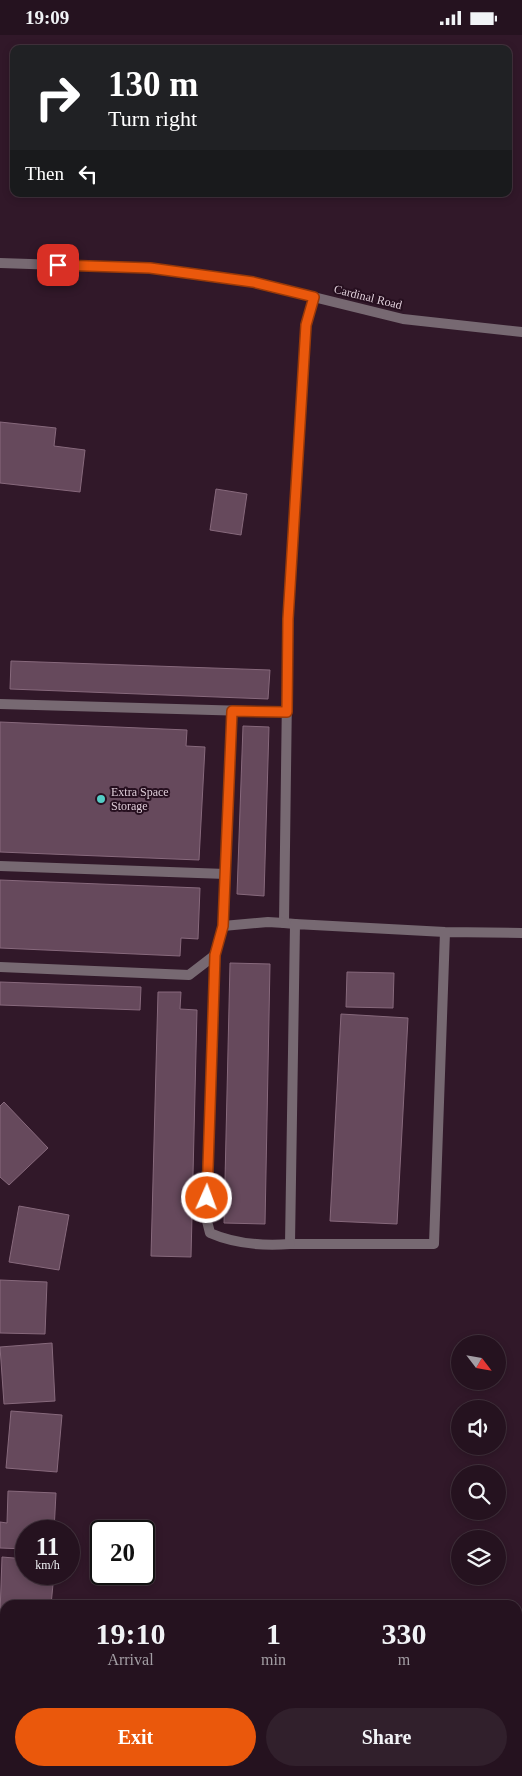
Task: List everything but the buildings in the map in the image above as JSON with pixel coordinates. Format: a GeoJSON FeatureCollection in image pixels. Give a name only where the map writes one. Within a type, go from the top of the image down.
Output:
{"type":"FeatureCollection","features":[{"type":"Feature","properties":{"kind":"street","name":"Cardinal Road"},"geometry":{"type":"LineString","coordinates":[[0,263],[150,268],[253,282],[403,319],[522,332]]}},
{"type":"Feature","properties":{"kind":"street"},"geometry":{"type":"LineString","coordinates":[[284,923],[288,619],[306,325],[314,297]]}},
{"type":"Feature","properties":{"kind":"street"},"geometry":{"type":"LineString","coordinates":[[0,704],[287,712]]}},
{"type":"Feature","properties":{"kind":"street"},"geometry":{"type":"LineString","coordinates":[[232,711],[223,926],[215,955],[206,1217],[210,1233],[224,1239],[269,1245],[434,1244],[445,932]]}},
{"type":"Feature","properties":{"kind":"street"},"geometry":{"type":"LineString","coordinates":[[0,866],[226,874]]}},
{"type":"Feature","properties":{"kind":"street"},"geometry":{"type":"LineString","coordinates":[[223,926],[268,922],[445,932],[522,933]]}},
{"type":"Feature","properties":{"kind":"street"},"geometry":{"type":"LineString","coordinates":[[290,1244],[295,924]]}},
{"type":"Feature","properties":{"kind":"street"},"geometry":{"type":"LineString","coordinates":[[0,967],[189,975],[215,955]]}},
{"type":"Feature","properties":{"kind":"place","name":"Extra Space Storage"},"geometry":{"type":"Point","coordinates":[101,799]}},
{"type":"Feature","properties":{"kind":"route"},"geometry":{"type":"LineString","coordinates":[[58,265],[150,268],[253,282],[314,297],[306,325],[288,619],[287,712],[232,711],[223,926],[215,955],[207,1198]]}}]}
